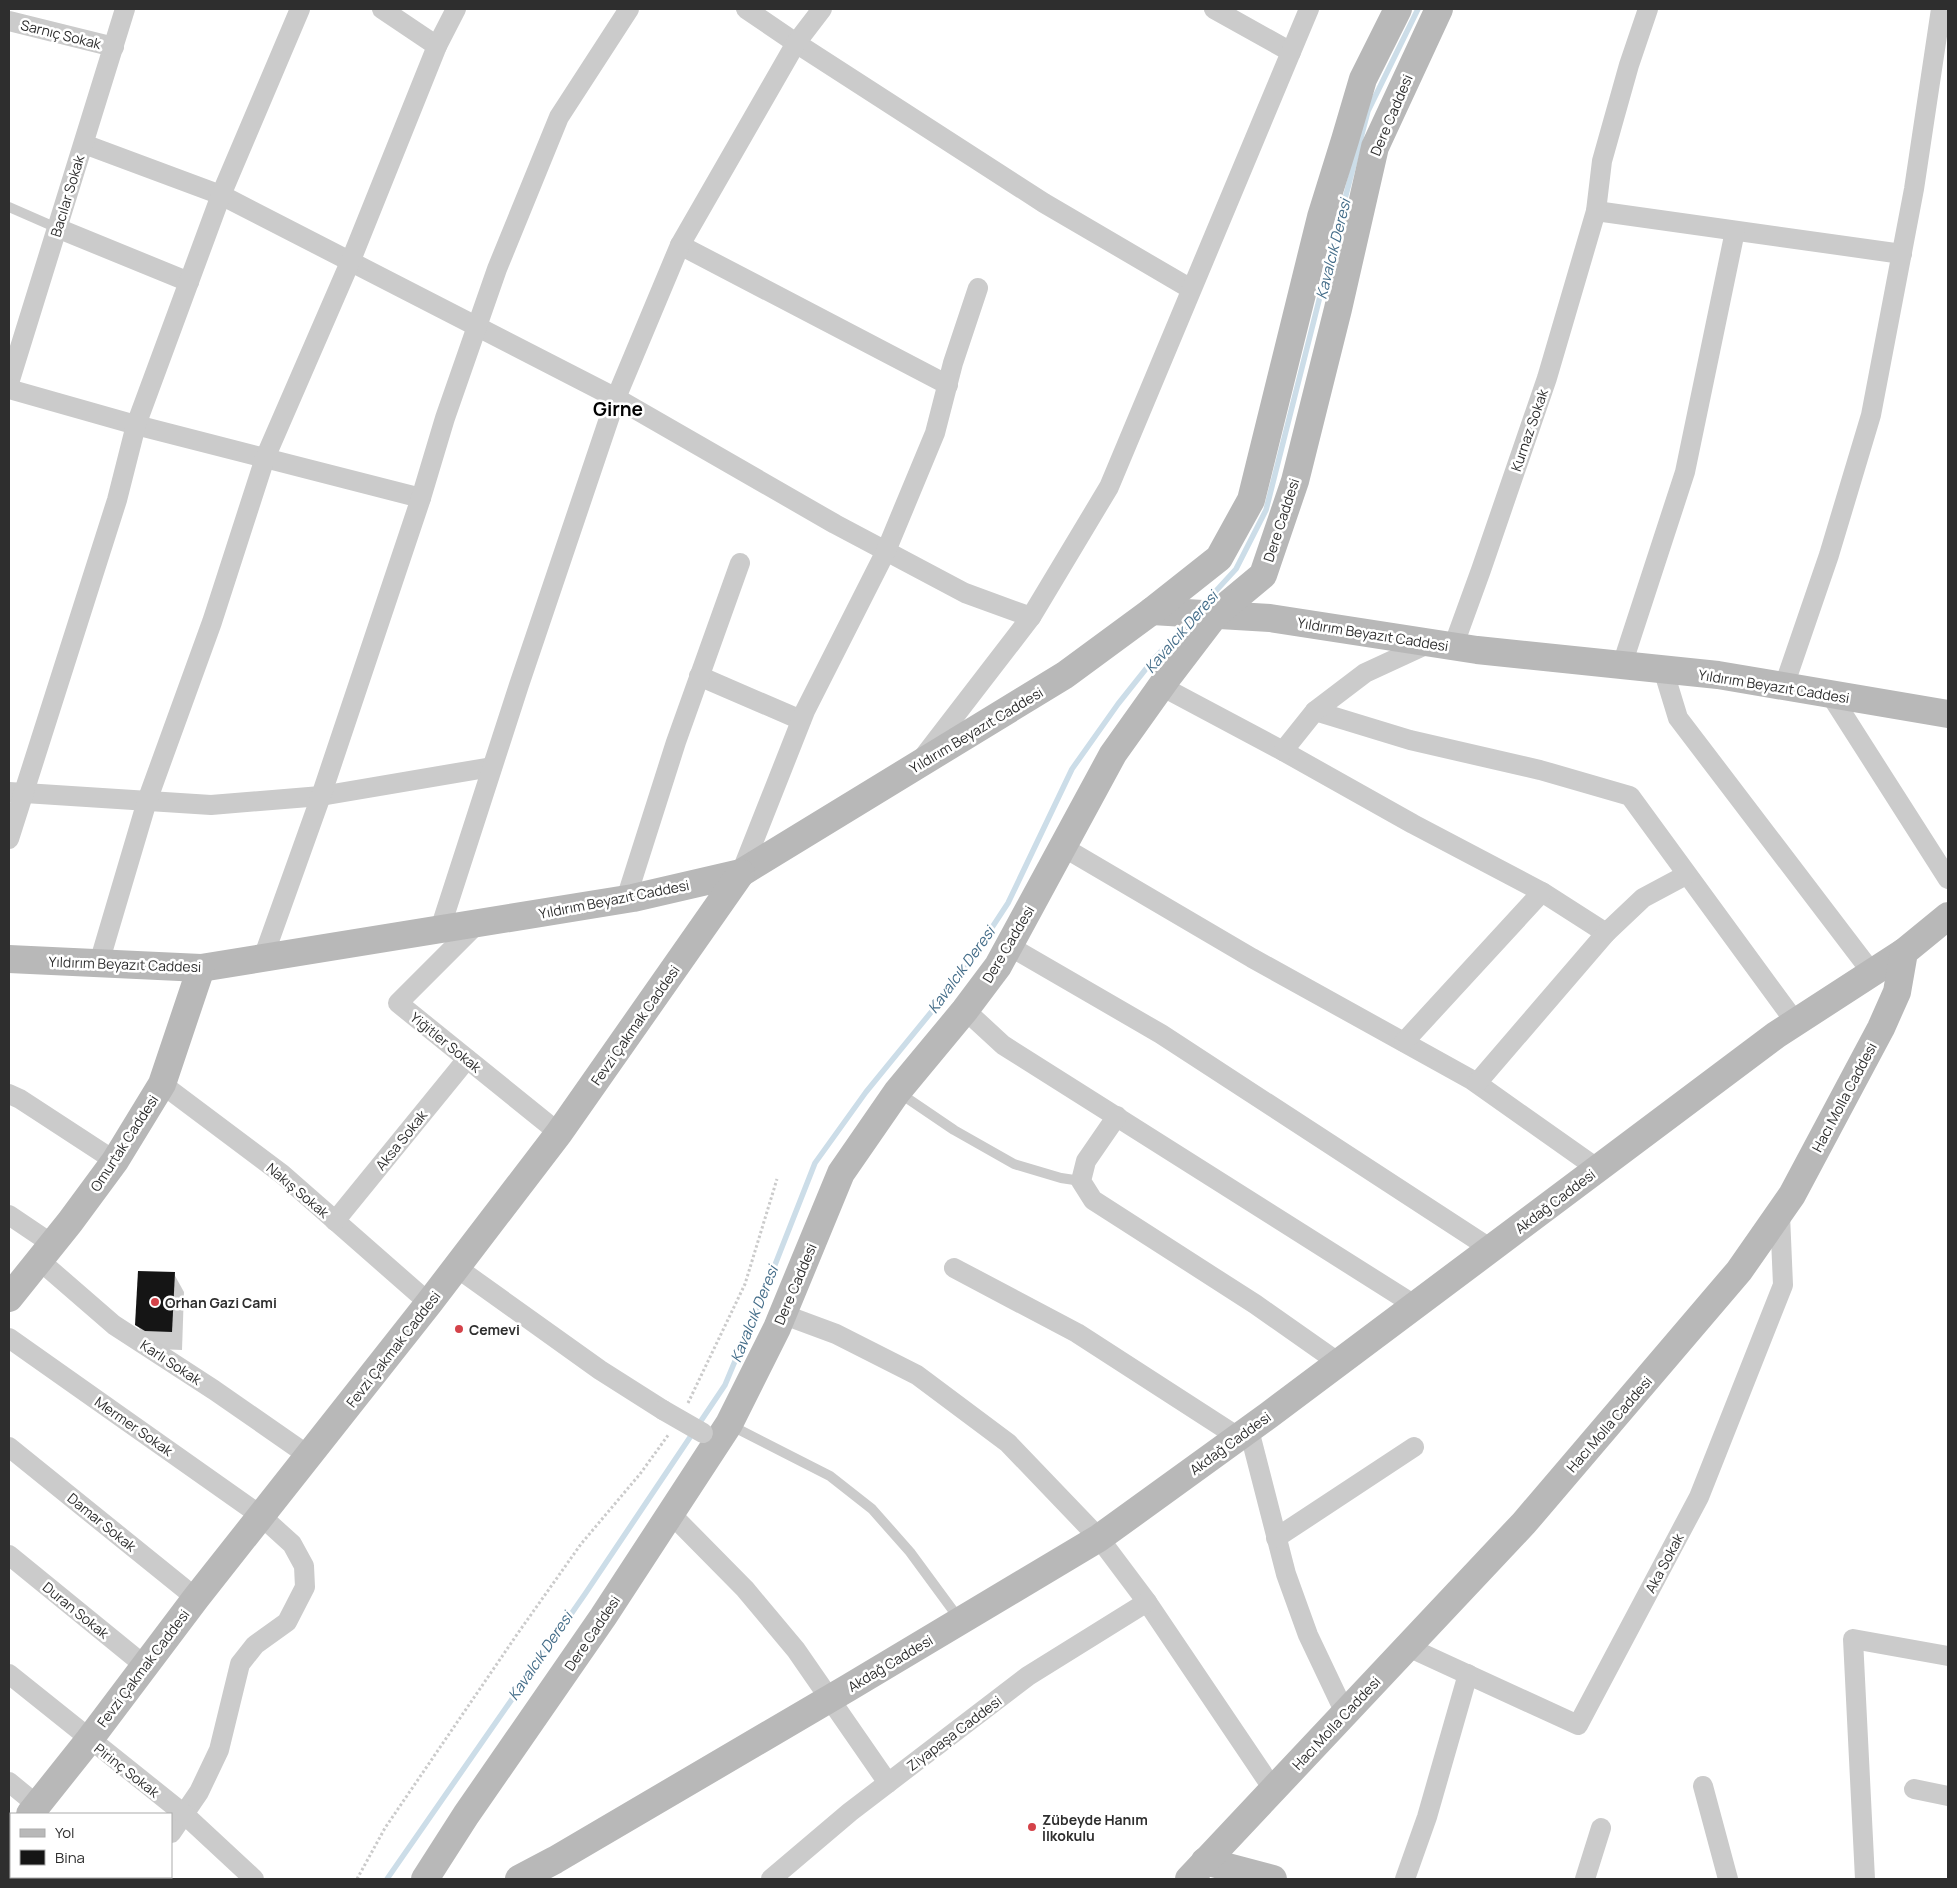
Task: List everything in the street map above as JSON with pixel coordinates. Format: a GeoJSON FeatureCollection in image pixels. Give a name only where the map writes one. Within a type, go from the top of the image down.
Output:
{"type":"FeatureCollection","features":[{"type":"Feature","properties":{"kind":"street","name":"Bacılar Sokak"},"geometry":{"type":"LineString","coordinates":[[9,383],[125,9]]}},
{"type":"Feature","properties":{"kind":"street"},"geometry":{"type":"LineString","coordinates":[[9,839],[16,793],[117,500],[136,424],[221,195],[300,9]]}},
{"type":"Feature","properties":{"kind":"street"},"geometry":{"type":"LineString","coordinates":[[382,9],[436,46]]}},
{"type":"Feature","properties":{"kind":"street"},"geometry":{"type":"LineString","coordinates":[[99,964],[148,801],[212,622],[265,458],[351,260],[436,46],[456,9]]}},
{"type":"Feature","properties":{"kind":"street"},"geometry":{"type":"LineString","coordinates":[[746,9],[1044,203],[1191,290]]}},
{"type":"Feature","properties":{"kind":"street"},"geometry":{"type":"LineString","coordinates":[[440,930],[492,767],[616,398],[680,245],[796,43],[822,9]]}},
{"type":"Feature","properties":{"kind":"street"},"geometry":{"type":"LineString","coordinates":[[1214,9],[1291,52]]}},
{"type":"Feature","properties":{"kind":"street"},"geometry":{"type":"LineString","coordinates":[[917,766],[1031,618],[1109,487],[1309,9]]}},
{"type":"Feature","properties":{"kind":"street"},"geometry":{"type":"LineString","coordinates":[[1152,611],[1219,558],[1251,500],[1321,217],[1344,140],[1363,79],[1398,9]]}},
{"type":"Feature","properties":{"kind":"street","name":"Dere Caddesi"},"geometry":{"type":"LineString","coordinates":[[425,1879],[466,1815],[603,1618],[672,1514],[782,1314],[841,1173],[897,1092],[965,1010],[998,966],[1112,754],[1215,615],[1263,575],[1295,481],[1338,309],[1374,152],[1439,9]]}},
{"type":"Feature","properties":{"kind":"street","name":"Kurnaz Sokak"},"geometry":{"type":"LineString","coordinates":[[1441,645],[1481,570],[1547,378],[1596,211],[1602,161],[1629,66],[1648,9]]}},
{"type":"Feature","properties":{"kind":"street"},"geometry":{"type":"LineString","coordinates":[[1784,686],[1829,555],[1871,415],[1914,189],[1941,9]]}},
{"type":"Feature","properties":{"kind":"street"},"geometry":{"type":"LineString","coordinates":[[263,958],[321,796],[421,498],[445,418],[497,269],[559,118],[625,10]]}},
{"type":"Feature","properties":{"kind":"street","name":"Sarnıç Sokak"},"geometry":{"type":"LineString","coordinates":[[9,21],[114,46]]}},
{"type":"Feature","properties":{"kind":"street"},"geometry":{"type":"LineString","coordinates":[[1344,140],[1374,152]]}},
{"type":"Feature","properties":{"kind":"street"},"geometry":{"type":"LineString","coordinates":[[84,144],[221,195],[351,260],[616,398],[835,524],[964,593],[1031,618]]}},
{"type":"Feature","properties":{"kind":"street"},"geometry":{"type":"LineString","coordinates":[[1596,211],[1902,254]]}},
{"type":"Feature","properties":{"kind":"street"},"geometry":{"type":"LineString","coordinates":[[57,228],[189,282]]}},
{"type":"Feature","properties":{"kind":"street"},"geometry":{"type":"LineString","coordinates":[[1622,665],[1684,472],[1735,231]]}},
{"type":"Feature","properties":{"kind":"street"},"geometry":{"type":"LineString","coordinates":[[680,245],[948,385]]}},
{"type":"Feature","properties":{"kind":"street"},"geometry":{"type":"LineString","coordinates":[[740,873],[801,720],[886,551],[935,433],[978,288]]}},
{"type":"Feature","properties":{"kind":"street"},"geometry":{"type":"LineString","coordinates":[[9,389],[421,498]]}},
{"type":"Feature","properties":{"kind":"street"},"geometry":{"type":"LineString","coordinates":[[626,899],[676,742],[740,563]]}},
{"type":"Feature","properties":{"kind":"street","name":"Yıldırım Beyazıt Caddesi"},"geometry":{"type":"LineString","coordinates":[[9,959],[201,968],[626,899],[740,873],[1065,675],[1152,611],[1270,618],[1441,645],[1718,675],[1948,714]]}},
{"type":"Feature","properties":{"kind":"street"},"geometry":{"type":"LineString","coordinates":[[1283,751],[1315,711],[1365,673],[1441,645]]}},
{"type":"Feature","properties":{"kind":"street"},"geometry":{"type":"LineString","coordinates":[[1663,669],[1678,718],[1873,974]]}},
{"type":"Feature","properties":{"kind":"street"},"geometry":{"type":"LineString","coordinates":[[699,676],[801,720]]}},
{"type":"Feature","properties":{"kind":"street"},"geometry":{"type":"LineString","coordinates":[[1161,686],[1283,751],[1413,824],[1542,892],[1606,933]]}},
{"type":"Feature","properties":{"kind":"street"},"geometry":{"type":"LineString","coordinates":[[1830,694],[1948,879]]}},
{"type":"Feature","properties":{"kind":"street"},"geometry":{"type":"LineString","coordinates":[[1315,711],[1410,740],[1540,770],[1630,796],[1796,1023]]}},
{"type":"Feature","properties":{"kind":"street"},"geometry":{"type":"LineString","coordinates":[[16,793],[210,805],[321,796],[492,767]]}},
{"type":"Feature","properties":{"kind":"street"},"geometry":{"type":"LineString","coordinates":[[1063,847],[1252,958],[1477,1084],[1598,1169]]}},
{"type":"Feature","properties":{"kind":"street","name":"Fevzi Çakmak Caddesi"},"geometry":{"type":"LineString","coordinates":[[34,1810],[260,1515],[309,1456],[429,1303],[559,1132],[740,873]]}},
{"type":"Feature","properties":{"kind":"street"},"geometry":{"type":"LineString","coordinates":[[1477,1084],[1606,933],[1643,898],[1686,875]]}},
{"type":"Feature","properties":{"kind":"street"},"geometry":{"type":"LineString","coordinates":[[1404,1042],[1542,892]]}},
{"type":"Feature","properties":{"kind":"street"},"geometry":{"type":"LineString","coordinates":[[1904,952],[1948,916]]}},
{"type":"Feature","properties":{"kind":"street","name":"Yiğitler Sokak"},"geometry":{"type":"LineString","coordinates":[[478,923],[398,1003],[559,1132]]}},
{"type":"Feature","properties":{"kind":"street"},"geometry":{"type":"LineString","coordinates":[[1009,946],[1161,1034],[1491,1249]]}},
{"type":"Feature","properties":{"kind":"street","name":"Akdağ Caddesi"},"geometry":{"type":"LineString","coordinates":[[519,1879],[830,1699],[1099,1538],[1244,1434],[1776,1035],[1873,974],[1904,952]]}},
{"type":"Feature","properties":{"kind":"street","name":"Hacı Molla Caddesi"},"geometry":{"type":"LineString","coordinates":[[1197,1870],[1524,1523],[1739,1271],[1780,1215],[1792,1195],[1881,1028],[1897,992],[1904,952]]}},
{"type":"Feature","properties":{"kind":"street","name":"Omurtak Caddesi"},"geometry":{"type":"LineString","coordinates":[[9,1298],[115,1161],[162,1084],[201,968]]}},
{"type":"Feature","properties":{"kind":"street"},"geometry":{"type":"LineString","coordinates":[[965,1010],[1003,1045],[1416,1306]]}},
{"type":"Feature","properties":{"kind":"street","name":"Aksa Sokak"},"geometry":{"type":"LineString","coordinates":[[335,1221],[467,1059]]}},
{"type":"Feature","properties":{"kind":"street","name":"Nakış Sokak"},"geometry":{"type":"LineString","coordinates":[[162,1084],[282,1174],[429,1303]]}},
{"type":"Feature","properties":{"kind":"street"},"geometry":{"type":"LineString","coordinates":[[9,1094],[20,1099],[115,1161]]}},
{"type":"Feature","properties":{"kind":"street"},"geometry":{"type":"LineString","coordinates":[[1116,1116],[1086,1161],[1081,1181],[1093,1200],[1255,1304],[1338,1363]]}},
{"type":"Feature","properties":{"kind":"street","name":"Karlı Sokak"},"geometry":{"type":"LineString","coordinates":[[9,1215],[114,1326],[214,1390],[309,1456]]}},
{"type":"Feature","properties":{"kind":"street","name":"Aka Sokak"},"geometry":{"type":"LineString","coordinates":[[1408,1647],[1578,1725],[1699,1497],[1783,1285],[1780,1215]]}},
{"type":"Feature","properties":{"kind":"street"},"geometry":{"type":"LineString","coordinates":[[456,1267],[600,1370],[663,1410],[717,1433]]}},
{"type":"Feature","properties":{"kind":"street"},"geometry":{"type":"LineString","coordinates":[[954,1268],[1076,1333],[1244,1434],[1286,1574],[1308,1635],[1345,1713]]}},
{"type":"Feature","properties":{"kind":"street"},"geometry":{"type":"LineString","coordinates":[[782,1314],[836,1334],[917,1374],[1008,1443],[1099,1538],[1147,1602],[1274,1789]]}},
{"type":"Feature","properties":{"kind":"street","name":"Mermer Sokak"},"geometry":{"type":"LineString","coordinates":[[9,1338],[260,1515],[292,1544],[304,1566],[305,1587],[287,1622],[255,1645],[240,1664],[219,1750],[199,1792],[172,1832]]}},
{"type":"Feature","properties":{"kind":"street","name":"Damar Sokak"},"geometry":{"type":"LineString","coordinates":[[9,1447],[196,1598]]}},
{"type":"Feature","properties":{"kind":"street"},"geometry":{"type":"LineString","coordinates":[[1276,1538],[1414,1447]]}},
{"type":"Feature","properties":{"kind":"street"},"geometry":{"type":"LineString","coordinates":[[672,1514],[746,1589],[796,1650],[888,1783]]}},
{"type":"Feature","properties":{"kind":"street","name":"Duran Sokak"},"geometry":{"type":"LineString","coordinates":[[9,1555],[144,1665]]}},
{"type":"Feature","properties":{"kind":"street","name":"Ziyapaşa Caddesi"},"geometry":{"type":"LineString","coordinates":[[771,1879],[850,1812],[1028,1676],[1147,1602]]}},
{"type":"Feature","properties":{"kind":"street"},"geometry":{"type":"LineString","coordinates":[[1865,1879],[1853,1639],[1948,1656]]}},
{"type":"Feature","properties":{"kind":"street","name":"Pirinç Sokak"},"geometry":{"type":"LineString","coordinates":[[9,1674],[89,1740],[184,1814],[254,1879]]}},
{"type":"Feature","properties":{"kind":"street"},"geometry":{"type":"LineString","coordinates":[[1405,1879],[1428,1817],[1468,1674]]}},
{"type":"Feature","properties":{"kind":"street"},"geometry":{"type":"LineString","coordinates":[[9,1782],[34,1810]]}},
{"type":"Feature","properties":{"kind":"street"},"geometry":{"type":"LineString","coordinates":[[1703,1786],[1728,1879]]}},
{"type":"Feature","properties":{"kind":"street"},"geometry":{"type":"LineString","coordinates":[[1914,1788],[1948,1796]]}},
{"type":"Feature","properties":{"kind":"street"},"geometry":{"type":"LineString","coordinates":[[1585,1879],[1601,1828]]}},
{"type":"Feature","properties":{"kind":"street"},"geometry":{"type":"LineString","coordinates":[[1197,1870],[1273,1879]]}},
{"type":"Feature","properties":{"kind":"lane"},"geometry":{"type":"LineString","coordinates":[[9,207],[57,228]]}},
{"type":"Feature","properties":{"kind":"lane"},"geometry":{"type":"LineString","coordinates":[[897,1092],[954,1130],[1014,1164],[1061,1178],[1081,1181]]}},
{"type":"Feature","properties":{"kind":"lane"},"geometry":{"type":"LineString","coordinates":[[717,1433],[830,1476],[872,1509],[910,1552],[961,1621]]}},
{"type":"Feature","properties":{"kind":"path"},"geometry":{"type":"LineString","coordinates":[[686,1406],[745,1284],[777,1179]]}},
{"type":"Feature","properties":{"kind":"path"},"geometry":{"type":"LineString","coordinates":[[357,1879],[385,1828],[518,1633],[581,1544],[640,1474],[671,1430]]}},
{"type":"Feature","properties":{"kind":"building","name":"Orhan Gazi Cami"},"geometry":{"type":"Polygon","coordinates":[[[138,1271],[175,1272],[172,1332],[145,1331],[135,1325],[138,1271]]]}},
{"type":"Feature","properties":{"kind":"waterway","name":"Kavalcık Deresi"},"geometry":{"type":"LineString","coordinates":[[1203,605],[1236,569],[1266,510],[1368,111],[1418,9]]}},
{"type":"Feature","properties":{"kind":"waterway","name":"Kavalcık Deresi"},"geometry":{"type":"LineString","coordinates":[[387,1879],[585,1594],[725,1385],[815,1163],[866,1092],[959,978],[1008,903],[1072,769],[1118,704],[1153,660],[1189,621]]}},
{"type":"Feature","properties":{"kind":"place","name":"Orhan Gazi Cami"},"geometry":{"type":"Point","coordinates":[155,1302]}},
{"type":"Feature","properties":{"kind":"place","name":"Cemevi"},"geometry":{"type":"Point","coordinates":[459,1329]}},
{"type":"Feature","properties":{"kind":"place","name":"Zübeyde Hanım İlkokulu"},"geometry":{"type":"Point","coordinates":[1032,1827]}},
{"type":"Feature","properties":{"kind":"district","name":"Girne"},"geometry":{"type":"Point","coordinates":[618,409]}}]}
